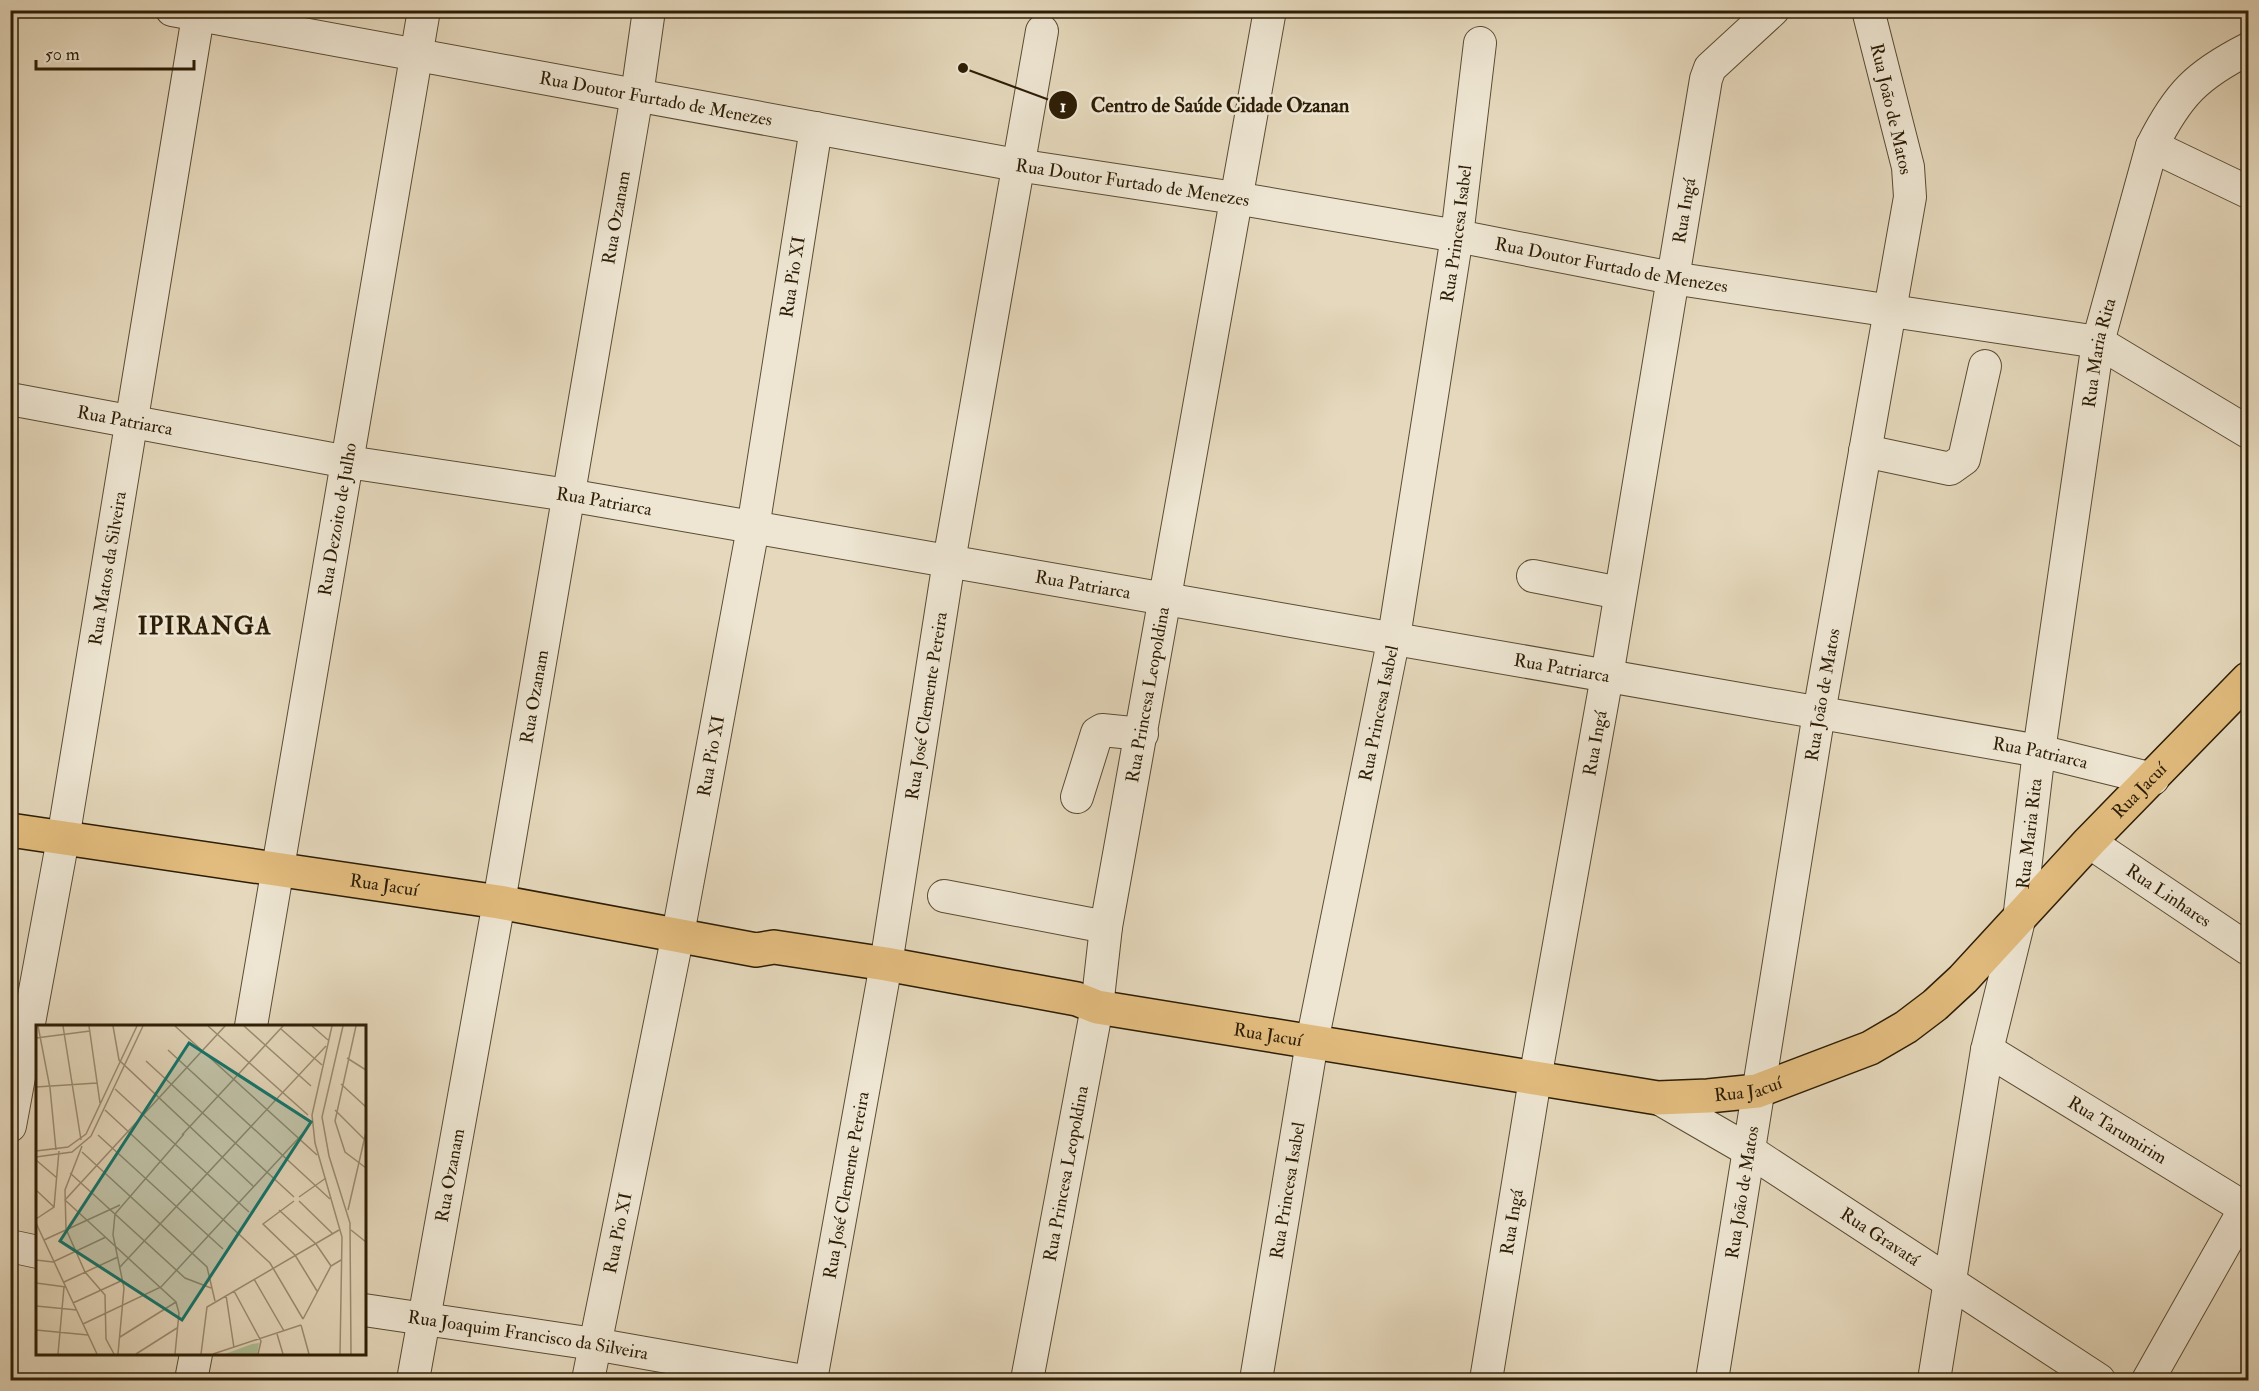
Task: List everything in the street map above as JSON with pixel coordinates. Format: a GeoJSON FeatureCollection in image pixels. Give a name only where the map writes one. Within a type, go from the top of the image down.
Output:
{"type":"FeatureCollection","features":[{"type":"Feature","properties":{"kind":"main road","name":"Rua Jacuí"},"geometry":{"type":"LineString","coordinates":[[10,830],[499,902],[756,950],[771,963],[884,974],[1074,1011],[1096,1007],[1658,1098],[1708,1096],[1757,1091],[1870,1048],[1906,1027],[1935,1005],[2019,920],[2089,842],[2246,683]]}},
{"type":"Feature","properties":{"kind":"street","name":"Rua Dezoito de Julho"},"geometry":{"type":"LineString","coordinates":[[251,1025],[424,10]]}},
{"type":"Feature","properties":{"kind":"street","name":"Rua Ozanam"},"geometry":{"type":"LineString","coordinates":[[413,1380],[499,902],[637,95],[649,10]]}},
{"type":"Feature","properties":{"kind":"street","name":"Rua Princesa Leopoldina"},"geometry":{"type":"LineString","coordinates":[[1027,1380],[1096,1007],[1106,927],[1270,10]]}},
{"type":"Feature","properties":{"kind":"street","name":"Rua Ingá"},"geometry":{"type":"LineString","coordinates":[[1486,1380],[1535,1079],[1606,676],[1706,79],[1710,68],[1773,10]]}},
{"type":"Feature","properties":{"kind":"street","name":"Rua João de Matos"},"geometry":{"type":"LineString","coordinates":[[1712,1380],[1819,713],[1910,197],[1908,167],[1868,10]]}},
{"type":"Feature","properties":{"kind":"street","name":"Rua Doutor Furtado de Menezes"},"geometry":{"type":"LineString","coordinates":[[190,12],[416,56],[1017,165],[1235,198],[1457,236],[1672,278],[2098,342]]}},
{"type":"Feature","properties":{"kind":"street","name":"Rua Matos da Silveira"},"geometry":{"type":"LineString","coordinates":[[10,1126],[63,839],[131,421],[190,12]]}},
{"type":"Feature","properties":{"kind":"street","name":"Rua José Clemente Pereira"},"geometry":{"type":"LineString","coordinates":[[811,1380],[884,974],[949,561],[1042,31]]}},
{"type":"Feature","properties":{"kind":"street","name":"Rua Princesa Isabel"},"geometry":{"type":"LineString","coordinates":[[1256,1380],[1312,1042],[1394,637],[1457,236],[1480,43]]}},
{"type":"Feature","properties":{"kind":"street","name":"Rua Maria Rita"},"geometry":{"type":"LineString","coordinates":[[1934,1380],[1987,1050],[2019,920],[2039,751],[2098,342],[2152,146],[2166,116],[2201,76],[2248,49]]}},
{"type":"Feature","properties":{"kind":"street","name":"Rua Pio XI"},"geometry":{"type":"LineString","coordinates":[[588,1380],[678,934],[753,528],[816,128]]}},
{"type":"Feature","properties":{"kind":"street"},"geometry":{"type":"LineString","coordinates":[[2152,146],[2248,192]]}},
{"type":"Feature","properties":{"kind":"street"},"geometry":{"type":"LineString","coordinates":[[2098,342],[2248,432]]}},
{"type":"Feature","properties":{"kind":"street"},"geometry":{"type":"LineString","coordinates":[[1865,451],[1950,469],[1956,467],[1964,459],[1985,366]]}},
{"type":"Feature","properties":{"kind":"street","name":"Rua Patriarca"},"geometry":{"type":"LineString","coordinates":[[10,399],[348,462],[568,495],[2039,751],[2152,779]]}},
{"type":"Feature","properties":{"kind":"street"},"geometry":{"type":"LineString","coordinates":[[1533,576],[1620,593]]}},
{"type":"Feature","properties":{"kind":"street"},"geometry":{"type":"LineString","coordinates":[[1077,797],[1097,733],[1102,730],[1142,734]]}},
{"type":"Feature","properties":{"kind":"street","name":"Rua Linhares"},"geometry":{"type":"LineString","coordinates":[[2089,842],[2248,949]]}},
{"type":"Feature","properties":{"kind":"street"},"geometry":{"type":"LineString","coordinates":[[945,896],[1106,927]]}},
{"type":"Feature","properties":{"kind":"street","name":"Rua Tarumirim"},"geometry":{"type":"LineString","coordinates":[[1987,1050],[2247,1207]]}},
{"type":"Feature","properties":{"kind":"street","name":"Rua Gravatá"},"geometry":{"type":"LineString","coordinates":[[1658,1098],[1748,1150],[2099,1380]]}},
{"type":"Feature","properties":{"kind":"street"},"geometry":{"type":"LineString","coordinates":[[2148,1380],[2247,1207]]}},
{"type":"Feature","properties":{"kind":"street"},"geometry":{"type":"LineString","coordinates":[[10,1246],[36,1252]]}},
{"type":"Feature","properties":{"kind":"street","name":"Rua Joaquim Francisco da Silveira"},"geometry":{"type":"LineString","coordinates":[[366,1310],[594,1344],[798,1380]]}},
{"type":"Feature","properties":{"kind":"street"},"geometry":{"type":"LineString","coordinates":[[191,1380],[196,1355]]}},
{"type":"Feature","properties":{"kind":"place","name":"Centro de Saúde Cidade Ozanan"},"geometry":{"type":"Point","coordinates":[963,68]}},
{"type":"Feature","properties":{"kind":"district","name":"IPIRANGA"},"geometry":{"type":"Point","coordinates":[205,626]}}]}
